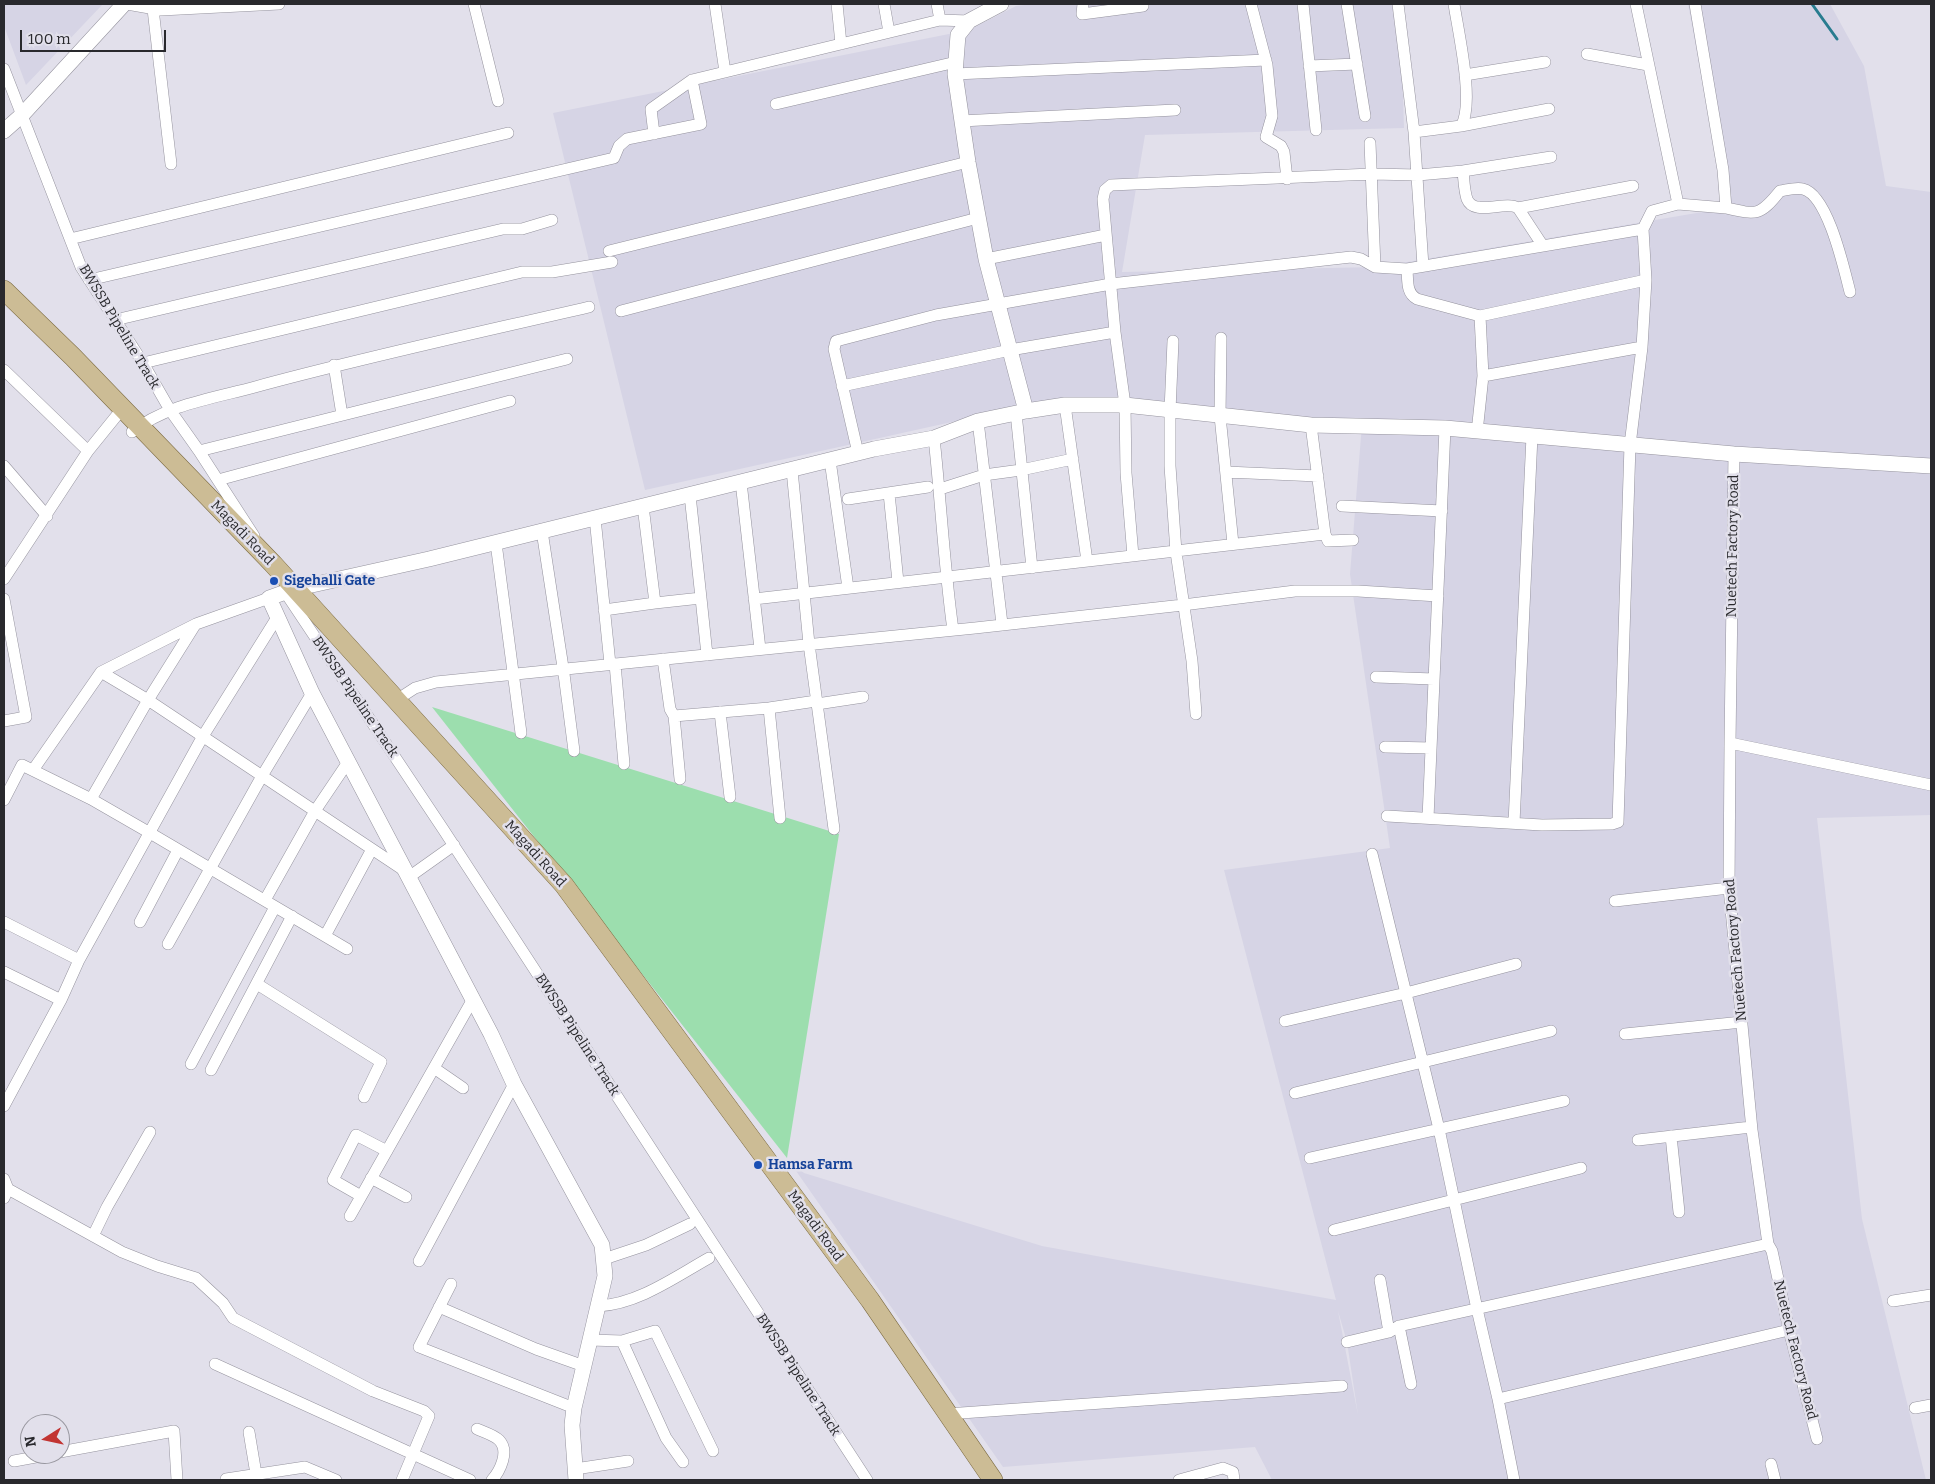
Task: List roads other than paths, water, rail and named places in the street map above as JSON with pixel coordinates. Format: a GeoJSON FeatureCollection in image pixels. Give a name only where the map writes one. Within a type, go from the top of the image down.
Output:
{"type":"FeatureCollection","features":[{"type":"Feature","properties":{"kind":"main road","name":"Magadi Road"},"geometry":{"type":"LineString","coordinates":[[4,290],[73,357],[119,412],[555,890],[855,1297],[980,1480]]}},
{"type":"Feature","properties":{"kind":"main road","name":"Magadi Road"},"geometry":{"type":"LineString","coordinates":[[4,304],[119,412]]}},
{"type":"Feature","properties":{"kind":"main road","name":"Magadi Road"},"geometry":{"type":"LineString","coordinates":[[135,429],[273,564],[283,593],[395,700],[564,885],[870,1300],[993,1480]]}},
{"type":"Feature","properties":{"kind":"street"},"geometry":{"type":"LineString","coordinates":[[4,131],[22,115],[125,4],[162,10],[279,4]]}},
{"type":"Feature","properties":{"kind":"street"},"geometry":{"type":"LineString","coordinates":[[474,4],[498,101]]}},
{"type":"Feature","properties":{"kind":"street"},"geometry":{"type":"LineString","coordinates":[[715,4],[725,72]]}},
{"type":"Feature","properties":{"kind":"street"},"geometry":{"type":"LineString","coordinates":[[836,4],[841,44]]}},
{"type":"Feature","properties":{"kind":"street"},"geometry":{"type":"LineString","coordinates":[[884,4],[889,32]]}},
{"type":"Feature","properties":{"kind":"street"},"geometry":{"type":"LineString","coordinates":[[936,4],[940,20]]}},
{"type":"Feature","properties":{"kind":"street"},"geometry":{"type":"LineString","coordinates":[[1001,4],[982,8],[958,35],[955,68],[961,121],[978,218],[986,259],[1010,350],[1021,412],[1021,470],[1032,568]]}},
{"type":"Feature","properties":{"kind":"street"},"geometry":{"type":"LineString","coordinates":[[1082,4],[1082,14],[1143,6]]}},
{"type":"Feature","properties":{"kind":"street"},"geometry":{"type":"LineString","coordinates":[[1251,4],[1266,60],[1272,116],[1266,137],[1281,146],[1284,152],[1287,179]]}},
{"type":"Feature","properties":{"kind":"street"},"geometry":{"type":"LineString","coordinates":[[1303,4],[1316,130]]}},
{"type":"Feature","properties":{"kind":"street"},"geometry":{"type":"LineString","coordinates":[[1347,4],[1365,116]]}},
{"type":"Feature","properties":{"kind":"street"},"geometry":{"type":"LineString","coordinates":[[1398,4],[1414,132],[1423,266]]}},
{"type":"Feature","properties":{"kind":"street"},"geometry":{"type":"LineString","coordinates":[[1454,4],[1465,75],[1467,107],[1465,120],[1461,126]]}},
{"type":"Feature","properties":{"kind":"street"},"geometry":{"type":"LineString","coordinates":[[1636,4],[1678,204]]}},
{"type":"Feature","properties":{"kind":"street"},"geometry":{"type":"LineString","coordinates":[[1695,4],[1721,160],[1726,208]]}},
{"type":"Feature","properties":{"kind":"street"},"geometry":{"type":"LineString","coordinates":[[153,9],[171,164]]}},
{"type":"Feature","properties":{"kind":"street"},"geometry":{"type":"LineString","coordinates":[[654,134],[652,109],[692,80],[940,20],[970,21]]}},
{"type":"Feature","properties":{"kind":"street"},"geometry":{"type":"LineString","coordinates":[[1588,54],[1648,65]]}},
{"type":"Feature","properties":{"kind":"street"},"geometry":{"type":"LineString","coordinates":[[776,104],[955,68],[1266,60]]}},
{"type":"Feature","properties":{"kind":"street"},"geometry":{"type":"LineString","coordinates":[[1465,75],[1545,62]]}},
{"type":"Feature","properties":{"kind":"street"},"geometry":{"type":"LineString","coordinates":[[1309,66],[1357,64]]}},
{"type":"Feature","properties":{"kind":"street","name":"BWSSB Pipeline Track"},"geometry":{"type":"LineString","coordinates":[[4,69],[81,267],[143,362],[170,410],[199,450],[273,564]]}},
{"type":"Feature","properties":{"kind":"street"},"geometry":{"type":"LineString","coordinates":[[89,280],[614,158],[619,146],[627,139],[701,124],[692,80]]}},
{"type":"Feature","properties":{"kind":"street"},"geometry":{"type":"LineString","coordinates":[[1414,132],[1461,126],[1549,109]]}},
{"type":"Feature","properties":{"kind":"street"},"geometry":{"type":"LineString","coordinates":[[961,121],[1175,110]]}},
{"type":"Feature","properties":{"kind":"street"},"geometry":{"type":"LineString","coordinates":[[70,239],[508,133]]}},
{"type":"Feature","properties":{"kind":"street"},"geometry":{"type":"LineString","coordinates":[[1370,143],[1375,267]]}},
{"type":"Feature","properties":{"kind":"street"},"geometry":{"type":"LineString","coordinates":[[1133,556],[1125,447],[1125,405],[1115,332],[1103,200],[1105,190],[1111,185],[1372,174],[1418,175],[1463,171],[1551,157]]}},
{"type":"Feature","properties":{"kind":"street"},"geometry":{"type":"LineString","coordinates":[[143,362],[522,272],[552,272],[968,162]]}},
{"type":"Feature","properties":{"kind":"street"},"geometry":{"type":"LineString","coordinates":[[1463,171],[1468,200],[1472,205],[1478,208],[1513,205],[1518,208],[1543,246]]}},
{"type":"Feature","properties":{"kind":"street"},"geometry":{"type":"LineString","coordinates":[[1518,208],[1633,186]]}},
{"type":"Feature","properties":{"kind":"street"},"geometry":{"type":"LineString","coordinates":[[1387,816],[1542,825],[1612,824],[1618,822],[1630,445],[1642,348],[1646,280],[1643,229],[1652,211],[1678,204],[1726,208],[1746,213],[1759,212],[1767,207],[1780,191],[1794,188],[1805,189],[1813,195],[1822,207],[1832,228],[1850,292]]}},
{"type":"Feature","properties":{"kind":"street"},"geometry":{"type":"LineString","coordinates":[[621,311],[978,218]]}},
{"type":"Feature","properties":{"kind":"street"},"geometry":{"type":"LineString","coordinates":[[115,320],[503,230],[522,229],[552,220]]}},
{"type":"Feature","properties":{"kind":"street"},"geometry":{"type":"LineString","coordinates":[[858,453],[834,349],[836,340],[936,315],[1111,284],[1352,257],[1361,259],[1375,267],[1407,269],[1643,229]]}},
{"type":"Feature","properties":{"kind":"street"},"geometry":{"type":"LineString","coordinates":[[986,259],[1106,234]]}},
{"type":"Feature","properties":{"kind":"street"},"geometry":{"type":"LineString","coordinates":[[1407,269],[1408,289],[1412,296],[1480,316],[1646,280]]}},
{"type":"Feature","properties":{"kind":"street"},"geometry":{"type":"LineString","coordinates":[[135,429],[170,410],[334,366],[589,307]]}},
{"type":"Feature","properties":{"kind":"street"},"geometry":{"type":"LineString","coordinates":[[1477,432],[1483,376],[1480,316]]}},
{"type":"Feature","properties":{"kind":"street"},"geometry":{"type":"LineString","coordinates":[[842,386],[1010,350],[1115,332]]}},
{"type":"Feature","properties":{"kind":"street"},"geometry":{"type":"LineString","coordinates":[[1221,338],[1220,416],[1233,544]]}},
{"type":"Feature","properties":{"kind":"street"},"geometry":{"type":"LineString","coordinates":[[1173,341],[1170,466],[1176,552],[1192,662],[1196,714]]}},
{"type":"Feature","properties":{"kind":"street"},"geometry":{"type":"LineString","coordinates":[[1483,376],[1642,348]]}},
{"type":"Feature","properties":{"kind":"street"},"geometry":{"type":"LineString","coordinates":[[199,450],[567,359]]}},
{"type":"Feature","properties":{"kind":"street"},"geometry":{"type":"LineString","coordinates":[[334,366],[342,415]]}},
{"type":"Feature","properties":{"kind":"street"},"geometry":{"type":"LineString","coordinates":[[4,370],[88,451]]}},
{"type":"Feature","properties":{"kind":"street"},"geometry":{"type":"LineString","coordinates":[[218,480],[510,402]]}},
{"type":"Feature","properties":{"kind":"street"},"geometry":{"type":"LineString","coordinates":[[1065,405],[1086,561]]}},
{"type":"Feature","properties":{"kind":"street"},"geometry":{"type":"LineString","coordinates":[[33,770],[101,672],[196,624],[283,593],[496,543],[858,453],[934,438],[978,421],[1021,412],[1065,405],[1125,405],[1311,425],[1445,428],[1734,454],[1931,466]]}},
{"type":"Feature","properties":{"kind":"street"},"geometry":{"type":"LineString","coordinates":[[4,579],[88,451],[119,412]]}},
{"type":"Feature","properties":{"kind":"street"},"geometry":{"type":"LineString","coordinates":[[978,421],[1002,624]]}},
{"type":"Feature","properties":{"kind":"street"},"geometry":{"type":"LineString","coordinates":[[1311,425],[1325,534],[1328,541],[1353,540]]}},
{"type":"Feature","properties":{"kind":"street"},"geometry":{"type":"LineString","coordinates":[[1428,818],[1445,428]]}},
{"type":"Feature","properties":{"kind":"street"},"geometry":{"type":"LineString","coordinates":[[1514,823],[1532,436]]}},
{"type":"Feature","properties":{"kind":"street"},"geometry":{"type":"LineString","coordinates":[[934,438],[940,489],[946,578],[953,630]]}},
{"type":"Feature","properties":{"kind":"street","name":"Nuetech Factory Road"},"geometry":{"type":"LineString","coordinates":[[1734,454],[1730,888],[1751,1127],[1768,1244],[1772,1251],[1789,1330],[1817,1439]]}},
{"type":"Feature","properties":{"kind":"street"},"geometry":{"type":"LineString","coordinates":[[940,489],[984,475],[1021,470],[1073,459]]}},
{"type":"Feature","properties":{"kind":"street"},"geometry":{"type":"LineString","coordinates":[[830,460],[848,588]]}},
{"type":"Feature","properties":{"kind":"street"},"geometry":{"type":"LineString","coordinates":[[4,466],[47,516]]}},
{"type":"Feature","properties":{"kind":"street"},"geometry":{"type":"LineString","coordinates":[[792,470],[809,644],[834,829]]}},
{"type":"Feature","properties":{"kind":"street"},"geometry":{"type":"LineString","coordinates":[[1226,472],[1318,476]]}},
{"type":"Feature","properties":{"kind":"street"},"geometry":{"type":"LineString","coordinates":[[741,482],[760,649]]}},
{"type":"Feature","properties":{"kind":"street"},"geometry":{"type":"LineString","coordinates":[[848,499],[928,487]]}},
{"type":"Feature","properties":{"kind":"street"},"geometry":{"type":"LineString","coordinates":[[889,493],[898,582]]}},
{"type":"Feature","properties":{"kind":"street"},"geometry":{"type":"LineString","coordinates":[[690,495],[707,655]]}},
{"type":"Feature","properties":{"kind":"street"},"geometry":{"type":"LineString","coordinates":[[643,506],[655,603]]}},
{"type":"Feature","properties":{"kind":"street"},"geometry":{"type":"LineString","coordinates":[[1342,506],[1442,511]]}},
{"type":"Feature","properties":{"kind":"street"},"geometry":{"type":"LineString","coordinates":[[595,518],[604,610],[624,764]]}},
{"type":"Feature","properties":{"kind":"street"},"geometry":{"type":"LineString","coordinates":[[542,531],[574,751]]}},
{"type":"Feature","properties":{"kind":"street"},"geometry":{"type":"LineString","coordinates":[[754,599],[1325,534]]}},
{"type":"Feature","properties":{"kind":"street"},"geometry":{"type":"LineString","coordinates":[[496,543],[521,733]]}},
{"type":"Feature","properties":{"kind":"street"},"geometry":{"type":"LineString","coordinates":[[395,700],[415,688],[436,682],[953,630],[1183,605],[1295,590],[1358,591],[1438,596]]}},
{"type":"Feature","properties":{"kind":"street"},"geometry":{"type":"LineString","coordinates":[[4,1106],[79,960],[204,736],[278,616],[283,593]]}},
{"type":"Feature","properties":{"kind":"street","name":"BWSSB Pipeline Track"},"geometry":{"type":"LineString","coordinates":[[283,593],[454,845],[867,1480]]}},
{"type":"Feature","properties":{"kind":"street"},"geometry":{"type":"LineString","coordinates":[[604,610],[701,598]]}},
{"type":"Feature","properties":{"kind":"street"},"geometry":{"type":"LineString","coordinates":[[4,599],[9,653],[26,717],[4,721]]}},
{"type":"Feature","properties":{"kind":"street"},"geometry":{"type":"LineString","coordinates":[[278,616],[312,693],[473,999],[514,1084],[602,1245],[605,1276],[574,1408],[572,1425],[575,1475],[628,1461]]}},
{"type":"Feature","properties":{"kind":"street"},"geometry":{"type":"LineString","coordinates":[[91,799],[148,700],[196,624]]}},
{"type":"Feature","properties":{"kind":"street"},"geometry":{"type":"LineString","coordinates":[[663,659],[670,709],[674,716],[680,779]]}},
{"type":"Feature","properties":{"kind":"street"},"geometry":{"type":"LineString","coordinates":[[101,672],[204,736],[408,875]]}},
{"type":"Feature","properties":{"kind":"street"},"geometry":{"type":"LineString","coordinates":[[1376,676],[1434,679]]}},
{"type":"Feature","properties":{"kind":"street"},"geometry":{"type":"LineString","coordinates":[[168,944],[262,776],[312,693]]}},
{"type":"Feature","properties":{"kind":"street"},"geometry":{"type":"LineString","coordinates":[[674,716],[769,708],[863,697]]}},
{"type":"Feature","properties":{"kind":"street"},"geometry":{"type":"LineString","coordinates":[[769,708],[780,818]]}},
{"type":"Feature","properties":{"kind":"street"},"geometry":{"type":"LineString","coordinates":[[720,712],[730,797]]}},
{"type":"Feature","properties":{"kind":"street"},"geometry":{"type":"LineString","coordinates":[[1730,743],[1931,785]]}},
{"type":"Feature","properties":{"kind":"street"},"geometry":{"type":"LineString","coordinates":[[1385,747],[1431,748]]}},
{"type":"Feature","properties":{"kind":"street"},"geometry":{"type":"LineString","coordinates":[[265,900],[315,811],[348,762]]}},
{"type":"Feature","properties":{"kind":"street"},"geometry":{"type":"LineString","coordinates":[[4,800],[22,765],[91,799],[347,949]]}},
{"type":"Feature","properties":{"kind":"street"},"geometry":{"type":"LineString","coordinates":[[408,875],[454,845]]}},
{"type":"Feature","properties":{"kind":"street"},"geometry":{"type":"LineString","coordinates":[[325,936],[372,849]]}},
{"type":"Feature","properties":{"kind":"street"},"geometry":{"type":"LineString","coordinates":[[140,922],[178,850]]}},
{"type":"Feature","properties":{"kind":"street"},"geometry":{"type":"LineString","coordinates":[[1372,854],[1439,1129],[1514,1480]]}},
{"type":"Feature","properties":{"kind":"street"},"geometry":{"type":"LineString","coordinates":[[1615,901],[1730,888]]}},
{"type":"Feature","properties":{"kind":"street"},"geometry":{"type":"LineString","coordinates":[[191,1064],[275,907]]}},
{"type":"Feature","properties":{"kind":"street"},"geometry":{"type":"LineString","coordinates":[[211,1070],[292,916]]}},
{"type":"Feature","properties":{"kind":"street"},"geometry":{"type":"LineString","coordinates":[[4,922],[79,960]]}},
{"type":"Feature","properties":{"kind":"street"},"geometry":{"type":"LineString","coordinates":[[1285,1021],[1406,993],[1516,964]]}},
{"type":"Feature","properties":{"kind":"street"},"geometry":{"type":"LineString","coordinates":[[4,972],[60,1000]]}},
{"type":"Feature","properties":{"kind":"street"},"geometry":{"type":"LineString","coordinates":[[257,984],[381,1062],[364,1097]]}},
{"type":"Feature","properties":{"kind":"street"},"geometry":{"type":"LineString","coordinates":[[350,1216],[473,999]]}},
{"type":"Feature","properties":{"kind":"street"},"geometry":{"type":"LineString","coordinates":[[1626,1034],[1742,1022]]}},
{"type":"Feature","properties":{"kind":"street"},"geometry":{"type":"LineString","coordinates":[[1295,1092],[1551,1031]]}},
{"type":"Feature","properties":{"kind":"street"},"geometry":{"type":"LineString","coordinates":[[434,1068],[463,1088]]}},
{"type":"Feature","properties":{"kind":"street"},"geometry":{"type":"LineString","coordinates":[[419,1261],[514,1084]]}},
{"type":"Feature","properties":{"kind":"street"},"geometry":{"type":"LineString","coordinates":[[1310,1158],[1564,1101]]}},
{"type":"Feature","properties":{"kind":"street"},"geometry":{"type":"LineString","coordinates":[[1638,1140],[1751,1127]]}},
{"type":"Feature","properties":{"kind":"street"},"geometry":{"type":"LineString","coordinates":[[94,1236],[107,1207],[150,1132]]}},
{"type":"Feature","properties":{"kind":"street"},"geometry":{"type":"LineString","coordinates":[[361,1196],[333,1180],[356,1135],[387,1151]]}},
{"type":"Feature","properties":{"kind":"street"},"geometry":{"type":"LineString","coordinates":[[1671,1136],[1679,1212]]}},
{"type":"Feature","properties":{"kind":"street"},"geometry":{"type":"LineString","coordinates":[[1334,1230],[1580,1168]]}},
{"type":"Feature","properties":{"kind":"street"},"geometry":{"type":"LineString","coordinates":[[371,1178],[406,1196]]}},
{"type":"Feature","properties":{"kind":"street"},"geometry":{"type":"LineString","coordinates":[[5,1189],[122,1252],[157,1266],[196,1278],[223,1303],[233,1318],[373,1391],[424,1411],[429,1416],[402,1480]]}},
{"type":"Feature","properties":{"kind":"street"},"geometry":{"type":"LineString","coordinates":[[604,1259],[646,1244],[690,1224]]}},
{"type":"Feature","properties":{"kind":"street"},"geometry":{"type":"LineString","coordinates":[[1347,1342],[1394,1329],[1768,1244]]}},
{"type":"Feature","properties":{"kind":"street"},"geometry":{"type":"LineString","coordinates":[[598,1306],[628,1300],[709,1258]]}},
{"type":"Feature","properties":{"kind":"street"},"geometry":{"type":"LineString","coordinates":[[1380,1280],[1411,1384]]}},
{"type":"Feature","properties":{"kind":"street"},"geometry":{"type":"LineString","coordinates":[[451,1284],[419,1347],[574,1408]]}},
{"type":"Feature","properties":{"kind":"street"},"geometry":{"type":"LineString","coordinates":[[1893,1301],[1931,1295]]}},
{"type":"Feature","properties":{"kind":"street"},"geometry":{"type":"LineString","coordinates":[[439,1307],[536,1349],[584,1366]]}},
{"type":"Feature","properties":{"kind":"street"},"geometry":{"type":"LineString","coordinates":[[1498,1399],[1789,1330]]}},
{"type":"Feature","properties":{"kind":"street"},"geometry":{"type":"LineString","coordinates":[[590,1340],[622,1341],[655,1331],[713,1451]]}},
{"type":"Feature","properties":{"kind":"street"},"geometry":{"type":"LineString","coordinates":[[622,1341],[666,1438],[683,1462]]}},
{"type":"Feature","properties":{"kind":"street"},"geometry":{"type":"LineString","coordinates":[[215,1364],[470,1480]]}},
{"type":"Feature","properties":{"kind":"street"},"geometry":{"type":"LineString","coordinates":[[948,1414],[1342,1386]]}},
{"type":"Feature","properties":{"kind":"street"},"geometry":{"type":"LineString","coordinates":[[1914,1408],[1931,1405]]}},
{"type":"Feature","properties":{"kind":"street"},"geometry":{"type":"LineString","coordinates":[[478,1430],[498,1438],[502,1444],[503,1460],[492,1480]]}},
{"type":"Feature","properties":{"kind":"street"},"geometry":{"type":"LineString","coordinates":[[70,1450],[174,1431],[177,1480]]}},
{"type":"Feature","properties":{"kind":"street"},"geometry":{"type":"LineString","coordinates":[[249,1432],[256,1474]]}},
{"type":"Feature","properties":{"kind":"street"},"geometry":{"type":"LineString","coordinates":[[14,1461],[20,1460]]}},
{"type":"Feature","properties":{"kind":"street"},"geometry":{"type":"LineString","coordinates":[[1771,1464],[1775,1480]]}},
{"type":"Feature","properties":{"kind":"street"},"geometry":{"type":"LineString","coordinates":[[226,1479],[305,1467],[336,1480]]}},
{"type":"Feature","properties":{"kind":"street"},"geometry":{"type":"LineString","coordinates":[[1180,1480],[1223,1468],[1232,1472],[1234,1480]]}},
{"type":"Feature","properties":{"kind":"waterway"},"geometry":{"type":"LineString","coordinates":[[1812,4],[1837,39]]}},
{"type":"Feature","properties":{"kind":"place","name":"Sigehalli Gate"},"geometry":{"type":"Point","coordinates":[274,581]}},
{"type":"Feature","properties":{"kind":"place","name":"Hamsa Farm"},"geometry":{"type":"Point","coordinates":[758,1165]}}]}
